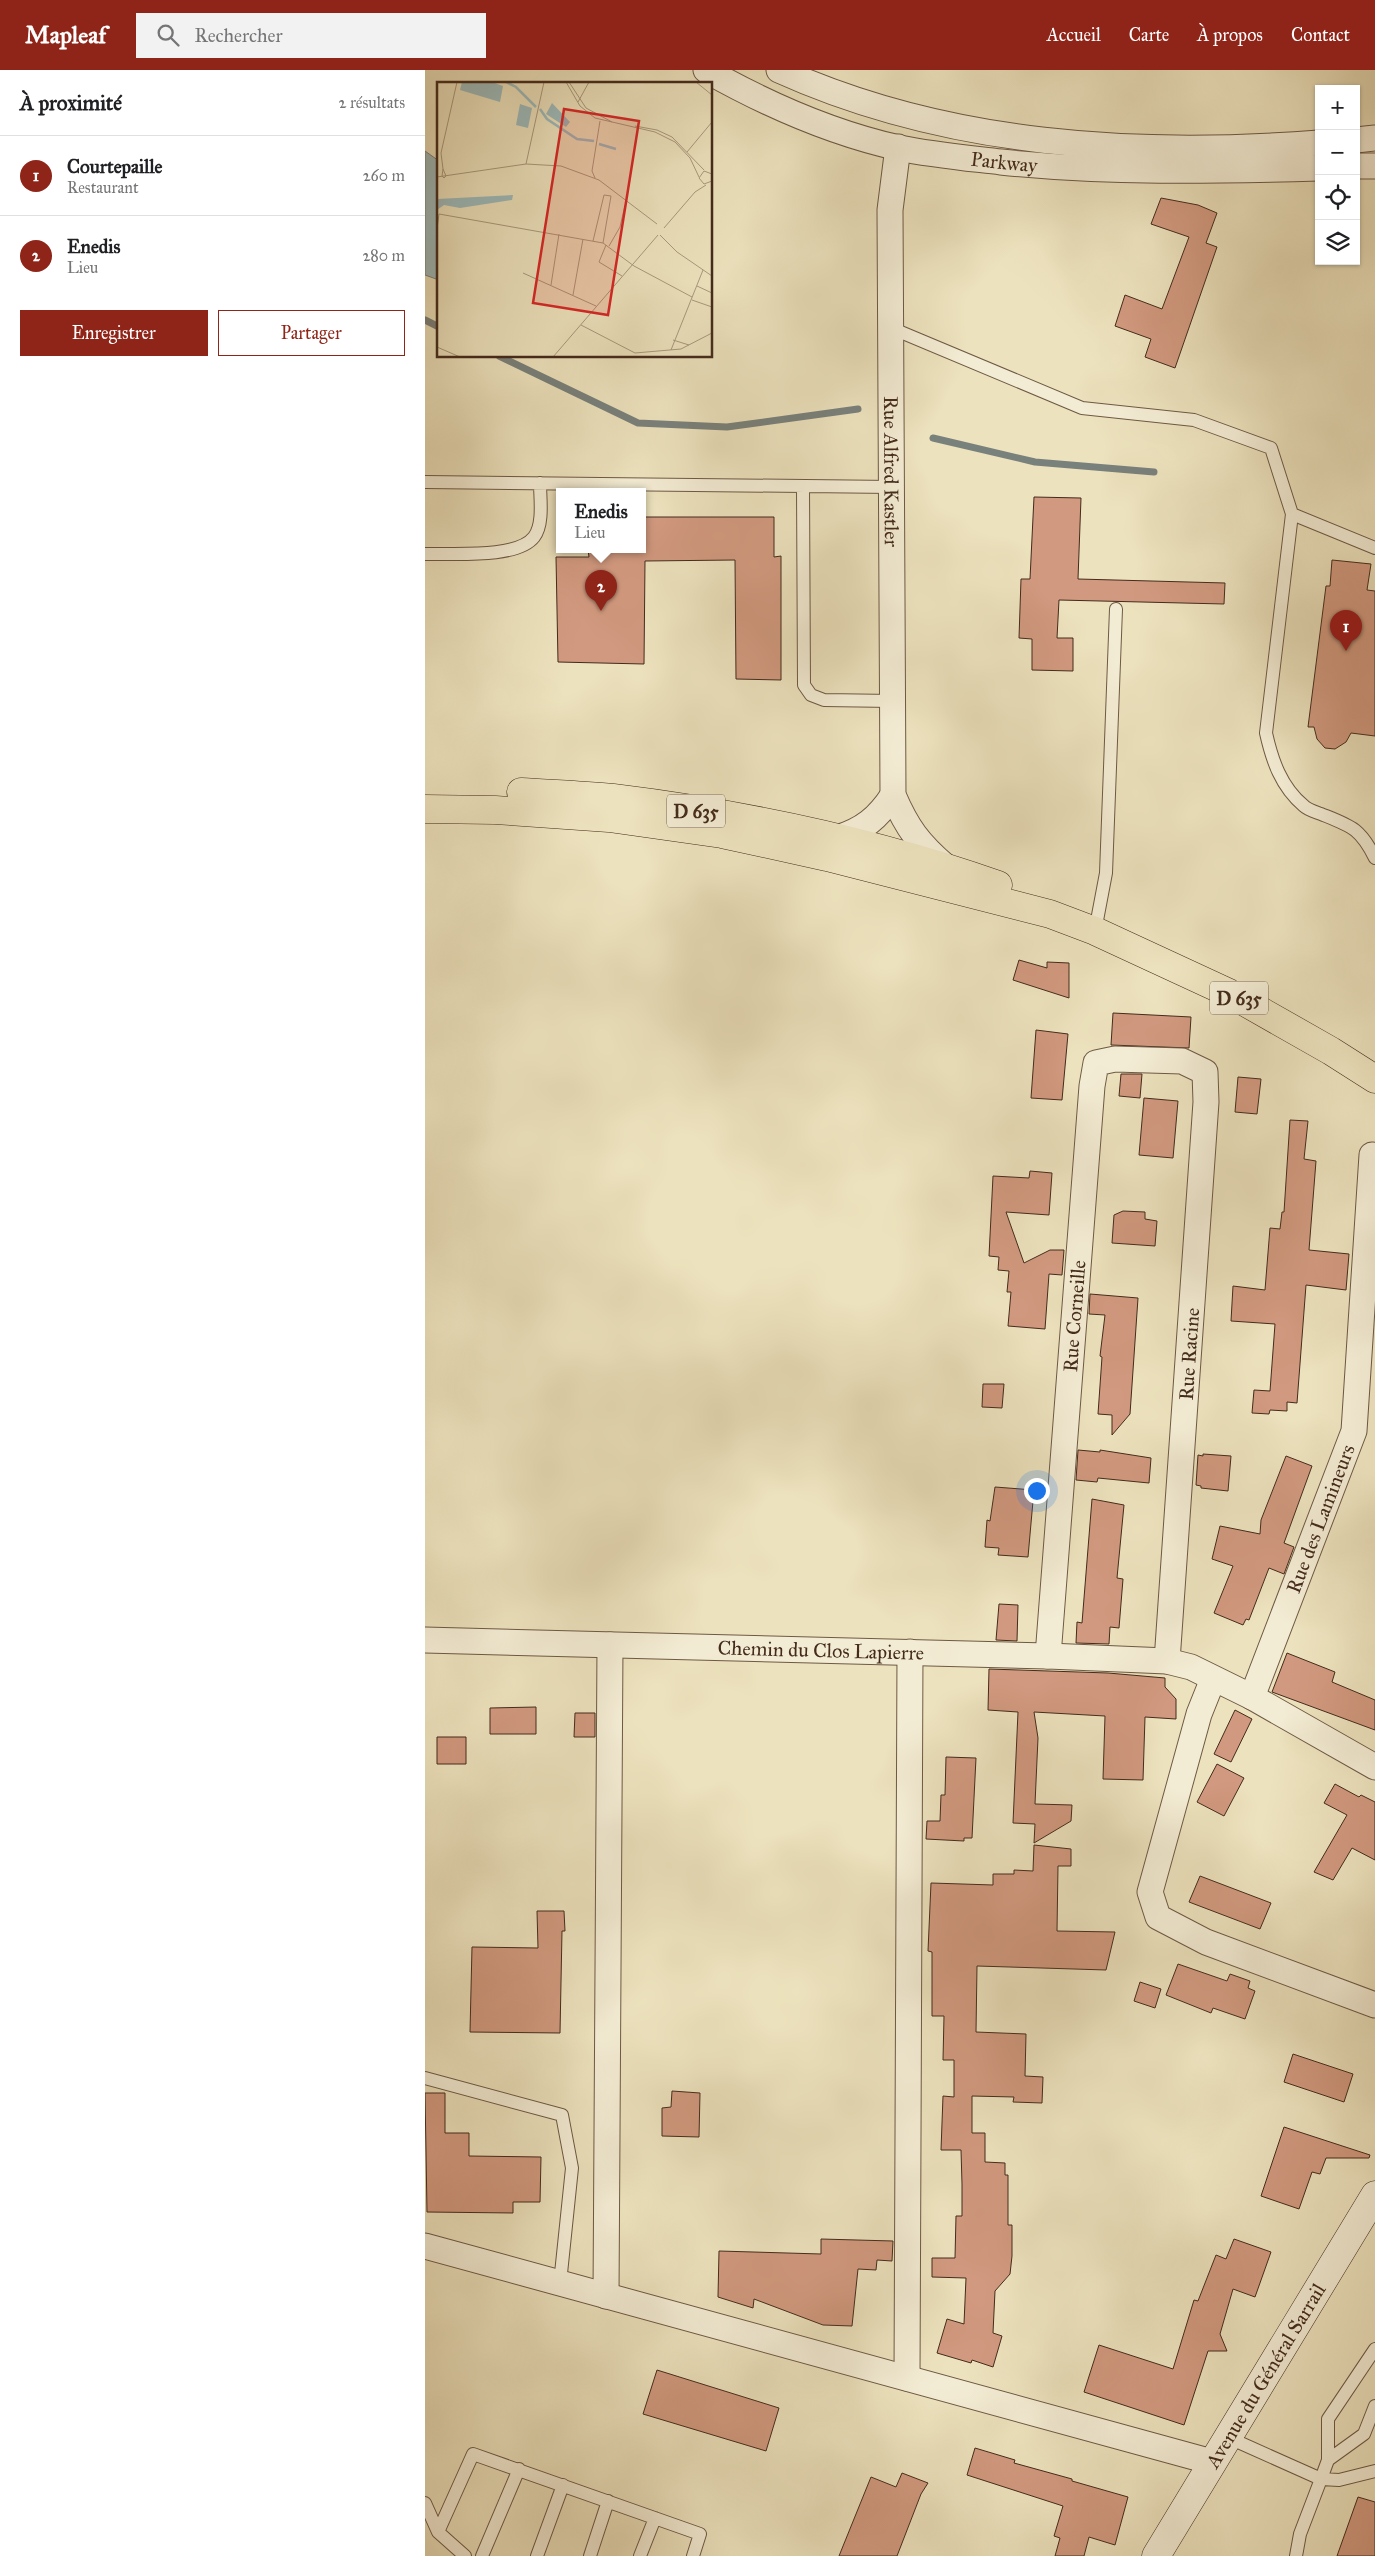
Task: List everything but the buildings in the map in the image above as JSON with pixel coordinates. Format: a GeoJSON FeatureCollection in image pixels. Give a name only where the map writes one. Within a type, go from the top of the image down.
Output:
{"type":"FeatureCollection","features":[{"type":"Feature","properties":{"kind":"main road","name":"D 635"},"geometry":{"type":"LineString","coordinates":[[425,790],[497,791],[611,798],[724,815],[837,838],[946,867],[999,885],[1050,914]]}},
{"type":"Feature","properties":{"kind":"main road","name":"D 635"},"geometry":{"type":"LineString","coordinates":[[425,809],[495,810],[609,818],[722,834],[827,857],[1050,914],[1095,932],[1229,993],[1331,1051],[1375,1079]]}},
{"type":"Feature","properties":{"kind":"main road","name":"Avenue du Général Sarrail"},"geometry":{"type":"LineString","coordinates":[[1156,2556],[1375,2195]]}},
{"type":"Feature","properties":{"kind":"street","name":"Parkway"},"geometry":{"type":"LineString","coordinates":[[707,70],[745,92],[784,109],[865,139],[935,155],[1075,169],[1182,171],[1315,168]]}},
{"type":"Feature","properties":{"kind":"street","name":"Parkway"},"geometry":{"type":"LineString","coordinates":[[779,70],[832,92],[906,115],[964,128],[1025,138],[1151,148],[1193,149],[1315,143]]}},
{"type":"Feature","properties":{"kind":"street"},"geometry":{"type":"LineString","coordinates":[[1360,140],[1375,138]]}},
{"type":"Feature","properties":{"kind":"street","name":"Rue Alfred Kastler"},"geometry":{"type":"LineString","coordinates":[[898,148],[890,210],[893,796],[906,826],[924,848],[946,867]]}},
{"type":"Feature","properties":{"kind":"street"},"geometry":{"type":"LineString","coordinates":[[1360,166],[1375,166]]}},
{"type":"Feature","properties":{"kind":"street"},"geometry":{"type":"LineString","coordinates":[[837,838],[867,825],[881,813],[893,796]]}},
{"type":"Feature","properties":{"kind":"street","name":"Rue Corneille"},"geometry":{"type":"LineString","coordinates":[[1048,1656],[1091,1086],[1096,1063],[1115,1059],[1182,1061]]}},
{"type":"Feature","properties":{"kind":"street","name":"Rue Racine"},"geometry":{"type":"LineString","coordinates":[[1167,1661],[1207,1102],[1205,1072],[1182,1061]]}},
{"type":"Feature","properties":{"kind":"street","name":"Rue des Lamineurs"},"geometry":{"type":"LineString","coordinates":[[1252,1697],[1354,1430],[1372,1155]]}},
{"type":"Feature","properties":{"kind":"street","name":"Chemin du Clos Lapierre"},"geometry":{"type":"LineString","coordinates":[[425,1640],[911,1652],[1167,1661],[1191,1667],[1252,1697],[1375,1767]]}},
{"type":"Feature","properties":{"kind":"street"},"geometry":{"type":"LineString","coordinates":[[605,2296],[610,1644]]}},
{"type":"Feature","properties":{"kind":"street"},"geometry":{"type":"LineString","coordinates":[[907,2378],[911,1652]]}},
{"type":"Feature","properties":{"kind":"street"},"geometry":{"type":"LineString","coordinates":[[1213,1679],[1199,1714],[1150,1892],[1158,1917],[1206,1942],[1375,2006]]}},
{"type":"Feature","properties":{"kind":"street"},"geometry":{"type":"LineString","coordinates":[[425,2246],[1212,2462]]}},
{"type":"Feature","properties":{"kind":"lane"},"geometry":{"type":"LineString","coordinates":[[891,328],[1082,408],[1194,420],[1271,448],[1291,514],[1266,733],[1272,762],[1286,786],[1305,807],[1354,827],[1368,844],[1375,858]]}},
{"type":"Feature","properties":{"kind":"lane"},"geometry":{"type":"LineString","coordinates":[[425,482],[892,487]]}},
{"type":"Feature","properties":{"kind":"lane"},"geometry":{"type":"LineString","coordinates":[[425,554],[507,551],[522,546],[534,536],[539,523],[540,483]]}},
{"type":"Feature","properties":{"kind":"lane"},"geometry":{"type":"LineString","coordinates":[[803,486],[802,670],[804,685],[811,695],[824,700],[893,700]]}},
{"type":"Feature","properties":{"kind":"lane"},"geometry":{"type":"LineString","coordinates":[[1291,514],[1375,548]]}},
{"type":"Feature","properties":{"kind":"lane"},"geometry":{"type":"LineString","coordinates":[[1095,932],[1106,873],[1116,608]]}},
{"type":"Feature","properties":{"kind":"lane"},"geometry":{"type":"LineString","coordinates":[[425,2078],[562,2115],[572,2168],[559,2283]]}},
{"type":"Feature","properties":{"kind":"lane"},"geometry":{"type":"LineString","coordinates":[[1296,2556],[1300,2534],[1328,2460],[1328,2419],[1375,2349]]}},
{"type":"Feature","properties":{"kind":"lane"},"geometry":{"type":"LineString","coordinates":[[1328,2460],[1364,2434],[1375,2406]]}},
{"type":"Feature","properties":{"kind":"lane"},"geometry":{"type":"LineString","coordinates":[[1227,2437],[1321,2479],[1339,2480],[1375,2471]]}},
{"type":"Feature","properties":{"kind":"lane"},"geometry":{"type":"LineString","coordinates":[[438,2532],[473,2454],[609,2500],[700,2534],[693,2556]]}},
{"type":"Feature","properties":{"kind":"lane"},"geometry":{"type":"LineString","coordinates":[[482,2556],[519,2469]]}},
{"type":"Feature","properties":{"kind":"lane"},"geometry":{"type":"LineString","coordinates":[[537,2556],[563,2485]]}},
{"type":"Feature","properties":{"kind":"lane"},"geometry":{"type":"LineString","coordinates":[[590,2556],[609,2500]]}},
{"type":"Feature","properties":{"kind":"lane"},"geometry":{"type":"LineString","coordinates":[[425,2503],[438,2532],[465,2556]]}},
{"type":"Feature","properties":{"kind":"lane"},"geometry":{"type":"LineString","coordinates":[[640,2556],[655,2518]]}},
{"type":"Feature","properties":{"kind":"water"},"geometry":{"type":"Polygon","coordinates":[[[425,151],[437,160],[437,279],[425,275],[425,151]]]}},
{"type":"Feature","properties":{"kind":"waterway"},"geometry":{"type":"LineString","coordinates":[[425,320],[437,326]]}},
{"type":"Feature","properties":{"kind":"waterway"},"geometry":{"type":"LineString","coordinates":[[503,358],[638,423],[727,427],[858,409]]}},
{"type":"Feature","properties":{"kind":"waterway"},"geometry":{"type":"LineString","coordinates":[[933,438],[1035,462],[1154,472]]}},
{"type":"Feature","properties":{"kind":"place","name":"Enedis"},"geometry":{"type":"Point","coordinates":[601,611]}},
{"type":"Feature","properties":{"kind":"place","name":"Courtepaille"},"geometry":{"type":"Point","coordinates":[1346,651]}}]}
